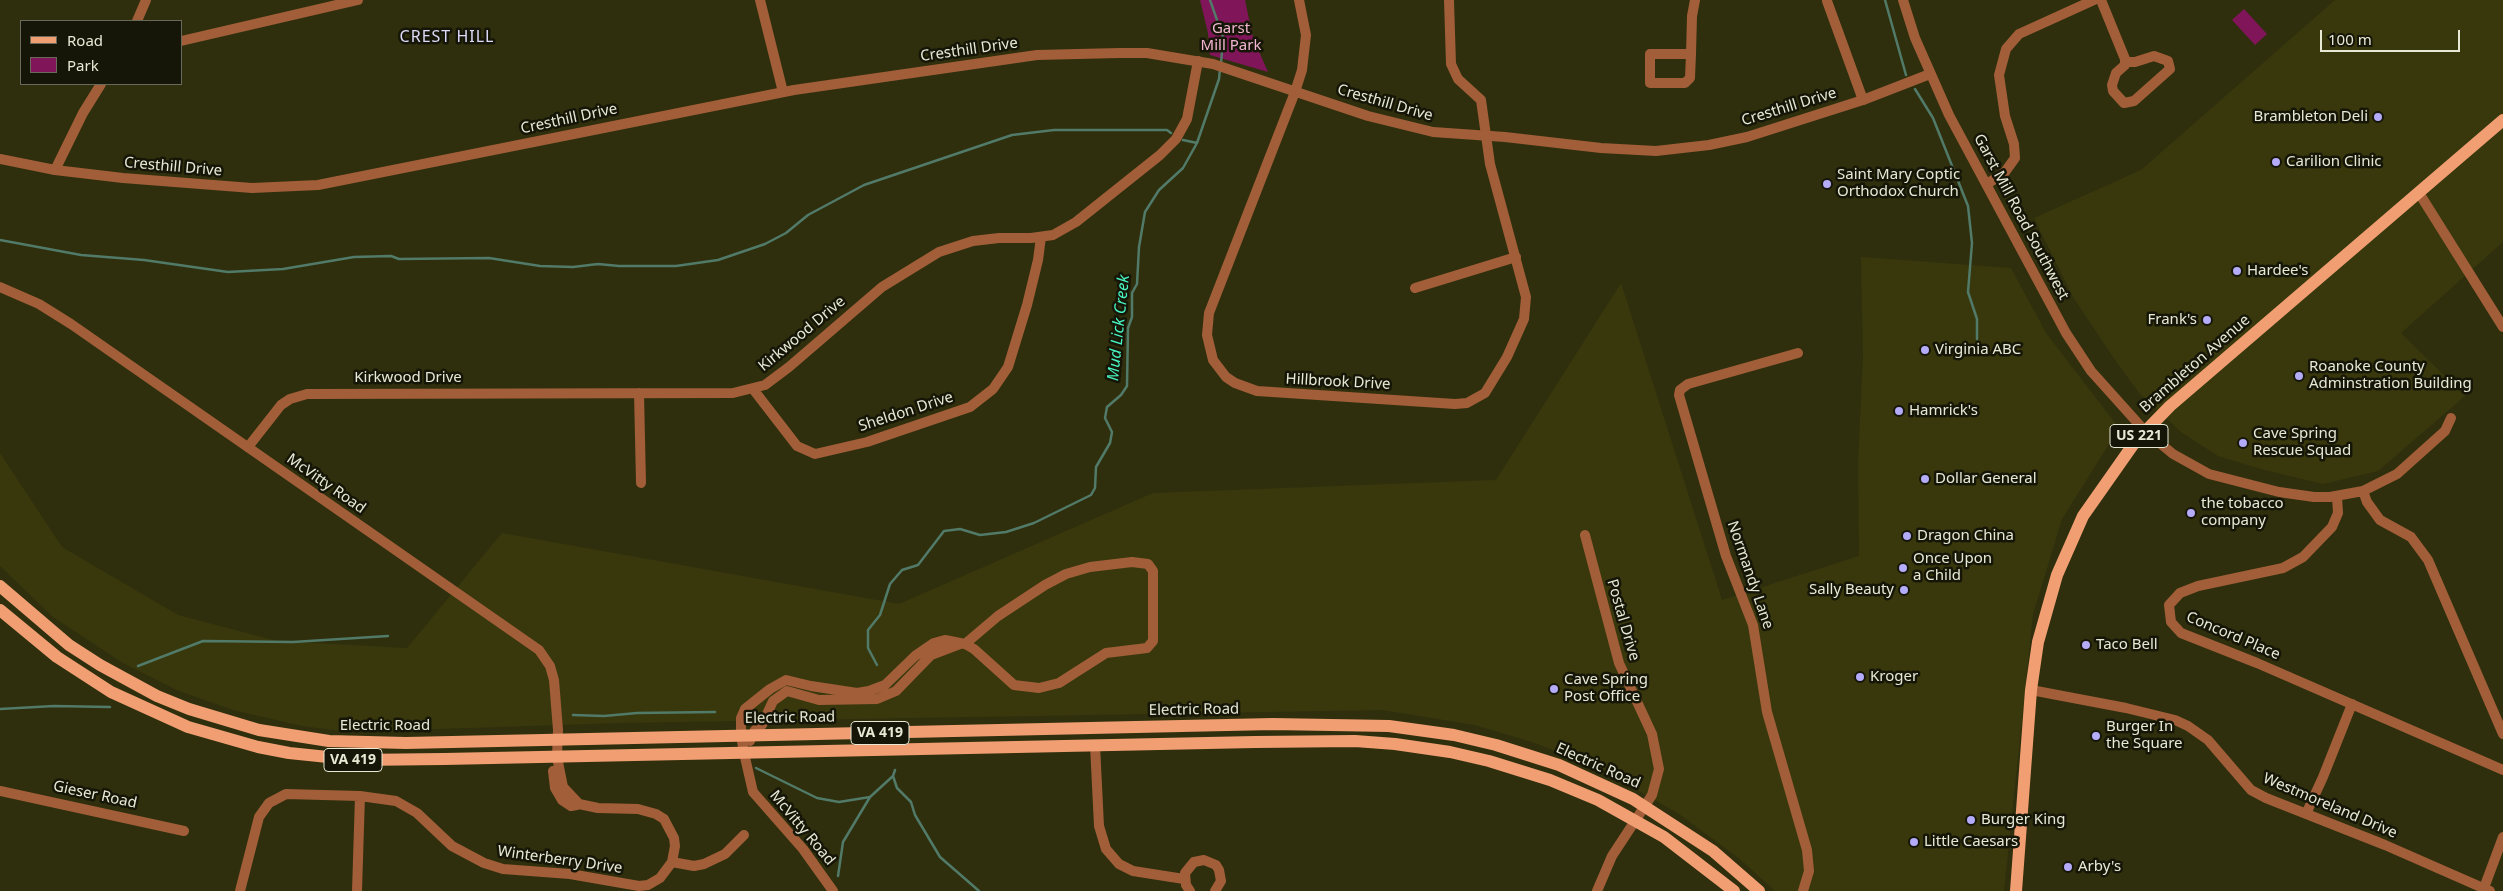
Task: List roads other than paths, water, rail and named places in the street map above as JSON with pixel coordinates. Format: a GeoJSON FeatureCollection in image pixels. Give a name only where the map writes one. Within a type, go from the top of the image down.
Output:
{"type":"FeatureCollection","features":[{"type":"Feature","properties":{"kind":"main road","name":"Brambleton Avenue"},"geometry":{"type":"LineString","coordinates":[[2016,891],[2031,690],[2038,642],[2046,608],[2057,575],[2079,524],[2106,481],[2144,430],[2503,120]]}},
{"type":"Feature","properties":{"kind":"main road","name":"Electric Road"},"geometry":{"type":"LineString","coordinates":[[0,586],[69,645],[126,680],[189,709],[249,728],[291,737],[354,743],[1273,724],[1390,726],[1454,735],[1526,754],[1592,779],[1646,806],[1713,851],[1759,891]]}},
{"type":"Feature","properties":{"kind":"main road","name":"Electric Road"},"geometry":{"type":"LineString","coordinates":[[0,610],[57,657],[97,684],[158,714],[216,736],[289,753],[350,759],[557,757],[1095,745],[1355,742],[1426,748],[1489,761],[1524,771],[1598,800],[1636,821],[1698,861],[1734,891]]}},
{"type":"Feature","properties":{"kind":"street"},"geometry":{"type":"LineString","coordinates":[[137,20],[146,0]]}},
{"type":"Feature","properties":{"kind":"street"},"geometry":{"type":"LineString","coordinates":[[182,42],[358,0]]}},
{"type":"Feature","properties":{"kind":"street"},"geometry":{"type":"LineString","coordinates":[[760,0],[783,92]]}},
{"type":"Feature","properties":{"kind":"street","name":"Hillbrook Drive"},"geometry":{"type":"LineString","coordinates":[[1299,0],[1305,21],[1306,47],[1295,92],[1210,313],[1207,335],[1213,360],[1226,377],[1241,387],[1274,393],[1455,404],[1467,402],[1485,393],[1507,357],[1524,319],[1526,297],[1490,164],[1481,100],[1458,79],[1451,64],[1450,0]]}},
{"type":"Feature","properties":{"kind":"street"},"geometry":{"type":"LineString","coordinates":[[1691,54],[1650,54],[1650,83],[1688,82],[1691,54],[1695,0]]}},
{"type":"Feature","properties":{"kind":"street","name":"Garst Mill Road Southwest"},"geometry":{"type":"LineString","coordinates":[[1903,0],[1915,38],[1949,115],[2077,351],[2113,398],[2144,430],[2173,454],[2209,474],[2279,492],[2314,497],[2337,497],[2363,491],[2397,474],[2445,431],[2451,418]]}},
{"type":"Feature","properties":{"kind":"street"},"geometry":{"type":"LineString","coordinates":[[1987,184],[2005,172],[2015,158],[2014,144],[2005,116],[1999,75],[2006,49],[2018,34],[2094,0]]}},
{"type":"Feature","properties":{"kind":"street"},"geometry":{"type":"LineString","coordinates":[[2100,0],[2126,62]]}},
{"type":"Feature","properties":{"kind":"street"},"geometry":{"type":"LineString","coordinates":[[1827,1],[1863,100]]}},
{"type":"Feature","properties":{"kind":"street","name":"Cresthill Drive"},"geometry":{"type":"LineString","coordinates":[[0,159],[55,170],[252,188],[318,185],[783,92],[1037,56],[1128,53],[1214,64],[1295,92],[1409,127],[1433,132],[1630,151],[1685,149],[1747,137],[1863,100],[1930,74]]}},
{"type":"Feature","properties":{"kind":"street"},"geometry":{"type":"LineString","coordinates":[[2154,56],[2168,61],[2170,69],[2134,101],[2124,103],[2113,91],[2112,85],[2113,79],[2126,62],[2135,62],[2154,56]]}},
{"type":"Feature","properties":{"kind":"street","name":"Kirkwood Drive"},"geometry":{"type":"LineString","coordinates":[[248,447],[281,405],[290,399],[308,394],[734,393],[764,385],[789,367],[882,286],[939,252],[972,241],[1053,235],[1076,222],[1160,155],[1176,139],[1187,119],[1198,61]]}},
{"type":"Feature","properties":{"kind":"street"},"geometry":{"type":"LineString","coordinates":[[55,170],[83,113],[100,85]]}},
{"type":"Feature","properties":{"kind":"street"},"geometry":{"type":"LineString","coordinates":[[2418,193],[2503,327]]}},
{"type":"Feature","properties":{"kind":"street","name":"Sheldon Drive"},"geometry":{"type":"LineString","coordinates":[[753,389],[797,446],[815,454],[867,442],[970,407],[993,389],[1008,367],[1027,305],[1038,260],[1041,237]]}},
{"type":"Feature","properties":{"kind":"street"},"geometry":{"type":"LineString","coordinates":[[1415,288],[1516,257]]}},
{"type":"Feature","properties":{"kind":"street","name":"McVitty Road"},"geometry":{"type":"LineString","coordinates":[[0,287],[39,304],[71,324],[539,650],[550,666],[554,680],[559,739],[557,757]]}},
{"type":"Feature","properties":{"kind":"street","name":"Normandy Lane"},"geometry":{"type":"LineString","coordinates":[[1798,353],[1688,384],[1680,390],[1679,395],[1726,556],[1753,625],[1767,712],[1807,850],[1809,871],[1803,891]]}},
{"type":"Feature","properties":{"kind":"street"},"geometry":{"type":"LineString","coordinates":[[639,393],[641,483]]}},
{"type":"Feature","properties":{"kind":"street"},"geometry":{"type":"LineString","coordinates":[[2363,491],[2367,502],[2380,520],[2411,537],[2428,560],[2503,734]]}},
{"type":"Feature","properties":{"kind":"street","name":"Concord Place"},"geometry":{"type":"LineString","coordinates":[[2337,497],[2338,513],[2332,527],[2303,557],[2284,568],[2186,590],[2169,604],[2171,622],[2181,634],[2352,704],[2503,770]]}},
{"type":"Feature","properties":{"kind":"street","name":"Postal Drive"},"geometry":{"type":"LineString","coordinates":[[1585,536],[1619,663],[1657,748],[1659,769],[1657,782],[1646,806],[1604,870],[1597,891]]}},
{"type":"Feature","properties":{"kind":"street"},"geometry":{"type":"LineString","coordinates":[[744,753],[747,734],[741,718],[745,709],[770,689],[786,680],[857,693],[869,691],[885,685],[915,656],[934,643],[945,640],[965,644],[974,649],[1014,685],[1039,688],[1059,683],[1106,653],[1144,649],[1151,645],[1153,571],[1148,564],[1132,562],[1090,567],[1066,574],[1045,584],[1019,602],[965,644],[957,643],[931,655],[896,691],[876,700],[819,700],[787,691],[773,701],[762,725],[747,734]]}},
{"type":"Feature","properties":{"kind":"street","name":"Westmoreland Drive"},"geometry":{"type":"LineString","coordinates":[[2031,690],[2126,708],[2188,726],[2208,740],[2251,790],[2487,890]]}},
{"type":"Feature","properties":{"kind":"street"},"geometry":{"type":"LineString","coordinates":[[2306,814],[2352,704]]}},
{"type":"Feature","properties":{"kind":"street"},"geometry":{"type":"LineString","coordinates":[[1095,745],[1099,826],[1106,849],[1119,864],[1133,872],[1184,879]]}},
{"type":"Feature","properties":{"kind":"street","name":"McVitty Road"},"geometry":{"type":"LineString","coordinates":[[744,753],[753,792],[803,849],[833,891]]}},
{"type":"Feature","properties":{"kind":"street"},"geometry":{"type":"LineString","coordinates":[[557,757],[553,770],[555,788],[562,800],[571,806],[581,804],[598,808],[638,809],[656,814],[669,826],[674,838],[675,846],[672,862],[694,866],[704,864],[725,854],[744,835]]}},
{"type":"Feature","properties":{"kind":"street","name":"Gieser Road"},"geometry":{"type":"LineString","coordinates":[[0,790],[184,830]]}},
{"type":"Feature","properties":{"kind":"street","name":"Winterberry Drive"},"geometry":{"type":"LineString","coordinates":[[240,891],[259,817],[269,802],[286,794],[384,798],[407,806],[452,846],[484,863],[503,869],[570,874],[639,886],[648,885],[660,878],[672,862]]}},
{"type":"Feature","properties":{"kind":"street"},"geometry":{"type":"LineString","coordinates":[[357,891],[360,796]]}},
{"type":"Feature","properties":{"kind":"street"},"geometry":{"type":"LineString","coordinates":[[2487,890],[2503,837]]}},
{"type":"Feature","properties":{"kind":"street"},"geometry":{"type":"LineString","coordinates":[[1190,891],[1184,879],[1188,867],[1194,862],[1208,860],[1216,865],[1221,875],[1221,881],[1216,891]]}},
{"type":"Feature","properties":{"kind":"waterway","name":"Mud Lick Creek"},"geometry":{"type":"LineString","coordinates":[[1210,0],[1223,37],[1221,64]]}},
{"type":"Feature","properties":{"kind":"waterway"},"geometry":{"type":"LineString","coordinates":[[1885,0],[1906,75]]}},
{"type":"Feature","properties":{"kind":"waterway","name":"Mud Lick Creek"},"geometry":{"type":"LineString","coordinates":[[877,665],[868,648],[868,630],[880,615],[890,584],[902,570],[918,565],[944,531],[960,529],[980,535],[1006,532],[1034,523],[1091,495],[1095,488],[1096,467],[1110,443],[1112,432],[1105,418],[1107,407],[1121,395],[1127,386],[1128,328],[1132,317],[1132,293],[1137,284],[1139,247],[1145,212],[1159,190],[1183,168],[1197,143],[1219,79],[1220,69]]}},
{"type":"Feature","properties":{"kind":"waterway"},"geometry":{"type":"LineString","coordinates":[[1915,89],[1933,118],[1968,206],[1972,243],[1968,292],[1977,319],[1977,339]]}},
{"type":"Feature","properties":{"kind":"waterway"},"geometry":{"type":"LineString","coordinates":[[0,240],[81,255],[144,260],[228,272],[283,269],[354,257],[391,256],[399,259],[489,258],[540,266],[573,267],[598,264],[676,266],[718,260],[765,244],[786,233],[808,215],[864,185],[1012,135],[1054,130],[1167,130],[1171,133]]}},
{"type":"Feature","properties":{"kind":"waterway"},"geometry":{"type":"LineString","coordinates":[[1183,140],[1197,143]]}},
{"type":"Feature","properties":{"kind":"waterway"},"geometry":{"type":"LineString","coordinates":[[138,666],[203,641],[293,642],[388,636]]}},
{"type":"Feature","properties":{"kind":"waterway"},"geometry":{"type":"LineString","coordinates":[[0,709],[54,706],[110,707]]}},
{"type":"Feature","properties":{"kind":"waterway"},"geometry":{"type":"LineString","coordinates":[[573,715],[604,716],[637,713],[715,712]]}},
{"type":"Feature","properties":{"kind":"waterway"},"geometry":{"type":"LineString","coordinates":[[756,768],[817,798],[839,802],[870,797]]}},
{"type":"Feature","properties":{"kind":"waterway","name":"Mud Lick Creek"},"geometry":{"type":"LineString","coordinates":[[895,770],[893,776],[897,788],[911,802],[915,815],[940,857],[979,891]]}},
{"type":"Feature","properties":{"kind":"waterway"},"geometry":{"type":"LineString","coordinates":[[838,876],[843,842],[870,797],[893,776]]}},
{"type":"Feature","properties":{"kind":"place","name":"Brambleton Deli"},"geometry":{"type":"Point","coordinates":[2378,117]}},
{"type":"Feature","properties":{"kind":"place","name":"Carilion Clinic"},"geometry":{"type":"Point","coordinates":[2276,162]}},
{"type":"Feature","properties":{"kind":"place","name":"Saint Mary Coptic Orthodox Church"},"geometry":{"type":"Point","coordinates":[1827,184]}},
{"type":"Feature","properties":{"kind":"place","name":"Hardee's"},"geometry":{"type":"Point","coordinates":[2237,271]}},
{"type":"Feature","properties":{"kind":"place","name":"Frank's"},"geometry":{"type":"Point","coordinates":[2207,320]}},
{"type":"Feature","properties":{"kind":"place","name":"Virginia ABC"},"geometry":{"type":"Point","coordinates":[1925,350]}},
{"type":"Feature","properties":{"kind":"place","name":"Roanoke County Adminstration Building"},"geometry":{"type":"Point","coordinates":[2299,376]}},
{"type":"Feature","properties":{"kind":"place","name":"Hamrick's"},"geometry":{"type":"Point","coordinates":[1899,411]}},
{"type":"Feature","properties":{"kind":"place","name":"Cave Spring Rescue Squad"},"geometry":{"type":"Point","coordinates":[2243,443]}},
{"type":"Feature","properties":{"kind":"place","name":"Dollar General"},"geometry":{"type":"Point","coordinates":[1925,479]}},
{"type":"Feature","properties":{"kind":"place","name":"the tobacco company"},"geometry":{"type":"Point","coordinates":[2191,513]}},
{"type":"Feature","properties":{"kind":"place","name":"Dragon China"},"geometry":{"type":"Point","coordinates":[1907,536]}},
{"type":"Feature","properties":{"kind":"place","name":"Once Upon a Child"},"geometry":{"type":"Point","coordinates":[1903,568]}},
{"type":"Feature","properties":{"kind":"place","name":"Sally Beauty"},"geometry":{"type":"Point","coordinates":[1904,590]}},
{"type":"Feature","properties":{"kind":"place","name":"Taco Bell"},"geometry":{"type":"Point","coordinates":[2086,645]}},
{"type":"Feature","properties":{"kind":"place","name":"Kroger"},"geometry":{"type":"Point","coordinates":[1860,677]}},
{"type":"Feature","properties":{"kind":"place","name":"Cave Spring Post Office"},"geometry":{"type":"Point","coordinates":[1554,689]}},
{"type":"Feature","properties":{"kind":"place","name":"Burger In the Square"},"geometry":{"type":"Point","coordinates":[2096,736]}},
{"type":"Feature","properties":{"kind":"place","name":"Burger King"},"geometry":{"type":"Point","coordinates":[1971,820]}},
{"type":"Feature","properties":{"kind":"place","name":"Little Caesars"},"geometry":{"type":"Point","coordinates":[1914,842]}},
{"type":"Feature","properties":{"kind":"place","name":"Arby's"},"geometry":{"type":"Point","coordinates":[2068,867]}},
{"type":"Feature","properties":{"kind":"district","name":"CREST HILL"},"geometry":{"type":"Point","coordinates":[447,37]}},
{"type":"Feature","properties":{"kind":"park label","name":"Garst Mill Park"},"geometry":{"type":"Point","coordinates":[1231,38]}}]}
